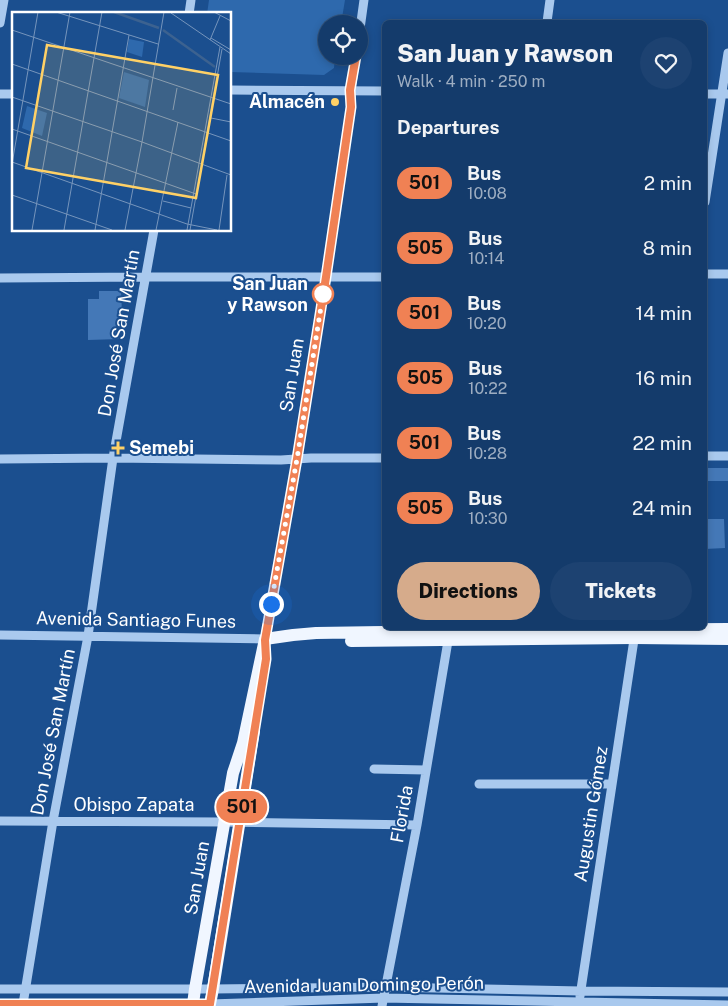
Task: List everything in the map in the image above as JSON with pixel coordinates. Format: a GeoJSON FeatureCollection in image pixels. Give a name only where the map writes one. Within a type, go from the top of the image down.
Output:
{"type":"FeatureCollection","features":[{"type":"Feature","properties":{"kind":"main road"},"geometry":{"type":"LineString","coordinates":[[268,639],[316,634],[728,630]]}},
{"type":"Feature","properties":{"kind":"main road"},"geometry":{"type":"LineString","coordinates":[[635,632],[728,639]]}},
{"type":"Feature","properties":{"kind":"main road","name":"San Juan"},"geometry":{"type":"LineString","coordinates":[[193,1005],[233,774],[244,743],[268,639]]}},
{"type":"Feature","properties":{"kind":"main road","name":"San Juan"},"geometry":{"type":"LineString","coordinates":[[209,1005],[268,639]]}},
{"type":"Feature","properties":{"kind":"street"},"geometry":{"type":"LineString","coordinates":[[0,23],[4,0]]}},
{"type":"Feature","properties":{"kind":"street"},"geometry":{"type":"LineString","coordinates":[[362,15],[364,0]]}},
{"type":"Feature","properties":{"kind":"street"},"geometry":{"type":"LineString","coordinates":[[547,20],[550,0]]}},
{"type":"Feature","properties":{"kind":"street"},"geometry":{"type":"LineString","coordinates":[[707,191],[725,94],[728,53]]}},
{"type":"Feature","properties":{"kind":"street","name":"San Juan"},"geometry":{"type":"LineString","coordinates":[[268,639],[326,277],[351,107],[350,90],[354,65]]}},
{"type":"Feature","properties":{"kind":"street"},"geometry":{"type":"LineString","coordinates":[[231,90],[382,91]]}},
{"type":"Feature","properties":{"kind":"street"},"geometry":{"type":"LineString","coordinates":[[707,94],[725,94]]}},
{"type":"Feature","properties":{"kind":"street","name":"Don José San Martín"},"geometry":{"type":"LineString","coordinates":[[23,1004],[53,821],[88,636],[113,458],[154,231]]}},
{"type":"Feature","properties":{"kind":"street"},"geometry":{"type":"LineString","coordinates":[[707,274],[728,274]]}},
{"type":"Feature","properties":{"kind":"street"},"geometry":{"type":"LineString","coordinates":[[0,278],[382,277]]}},
{"type":"Feature","properties":{"kind":"street"},"geometry":{"type":"LineString","coordinates":[[707,456],[728,456]]}},
{"type":"Feature","properties":{"kind":"street"},"geometry":{"type":"LineString","coordinates":[[0,459],[281,460],[382,458]]}},
{"type":"Feature","properties":{"kind":"street","name":"Augustin Gómez"},"geometry":{"type":"LineString","coordinates":[[578,1004],[635,632]]}},
{"type":"Feature","properties":{"kind":"street","name":"Florida"},"geometry":{"type":"LineString","coordinates":[[383,1002],[417,825],[449,633]]}},
{"type":"Feature","properties":{"kind":"street","name":"Avenida Santiago Funes"},"geometry":{"type":"LineString","coordinates":[[0,635],[268,639]]}},
{"type":"Feature","properties":{"kind":"street"},"geometry":{"type":"LineString","coordinates":[[374,769],[426,770]]}},
{"type":"Feature","properties":{"kind":"street"},"geometry":{"type":"LineString","coordinates":[[479,784],[612,784]]}},
{"type":"Feature","properties":{"kind":"street","name":"Obispo Zapata"},"geometry":{"type":"LineString","coordinates":[[0,821],[417,825]]}},
{"type":"Feature","properties":{"kind":"street","name":"Avenida Juan Domingo Perón"},"geometry":{"type":"LineString","coordinates":[[0,989],[386,987],[728,992]]}},
{"type":"Feature","properties":{"kind":"street","name":"Avenida Juan Domingo Perón"},"geometry":{"type":"LineString","coordinates":[[0,1004],[209,1005],[383,1002],[728,1005]]}},
{"type":"Feature","properties":{"kind":"shaded area"},"geometry":{"type":"Polygon","coordinates":[[[209,0],[345,0],[342,15],[318,15],[318,65],[334,65],[334,68],[324,75],[231,72],[231,12],[207,12],[209,0]]]}},
{"type":"Feature","properties":{"kind":"building"},"geometry":{"type":"Polygon","coordinates":[[[99,291],[121,291],[120,339],[88,340],[88,299],[99,299],[99,291]]]}},
{"type":"Feature","properties":{"kind":"building"},"geometry":{"type":"Polygon","coordinates":[[[707,468],[728,468],[728,481],[707,481],[707,468]]]}},
{"type":"Feature","properties":{"kind":"building"},"geometry":{"type":"Polygon","coordinates":[[[707,519],[724,519],[725,548],[707,549],[707,519]]]}},
{"type":"Feature","properties":{"kind":"bus line","name":"501"},"geometry":{"type":"LineString","coordinates":[[0,1004],[210,1004],[266,659],[265,640],[297,459],[326,277],[351,107],[350,90],[354,65]]}},
{"type":"Feature","properties":{"kind":"place","name":"Almacén"},"geometry":{"type":"Point","coordinates":[335,102]}},
{"type":"Feature","properties":{"kind":"place","name":"San Juan y Rawson"},"geometry":{"type":"Point","coordinates":[323,294]}},
{"type":"Feature","properties":{"kind":"place","name":"Semebi"},"geometry":{"type":"Point","coordinates":[118,448]}},
{"type":"Feature","properties":{"kind":"route"},"geometry":{"type":"LineString","coordinates":[[271,604],[297,459],[323,294]]}}]}
